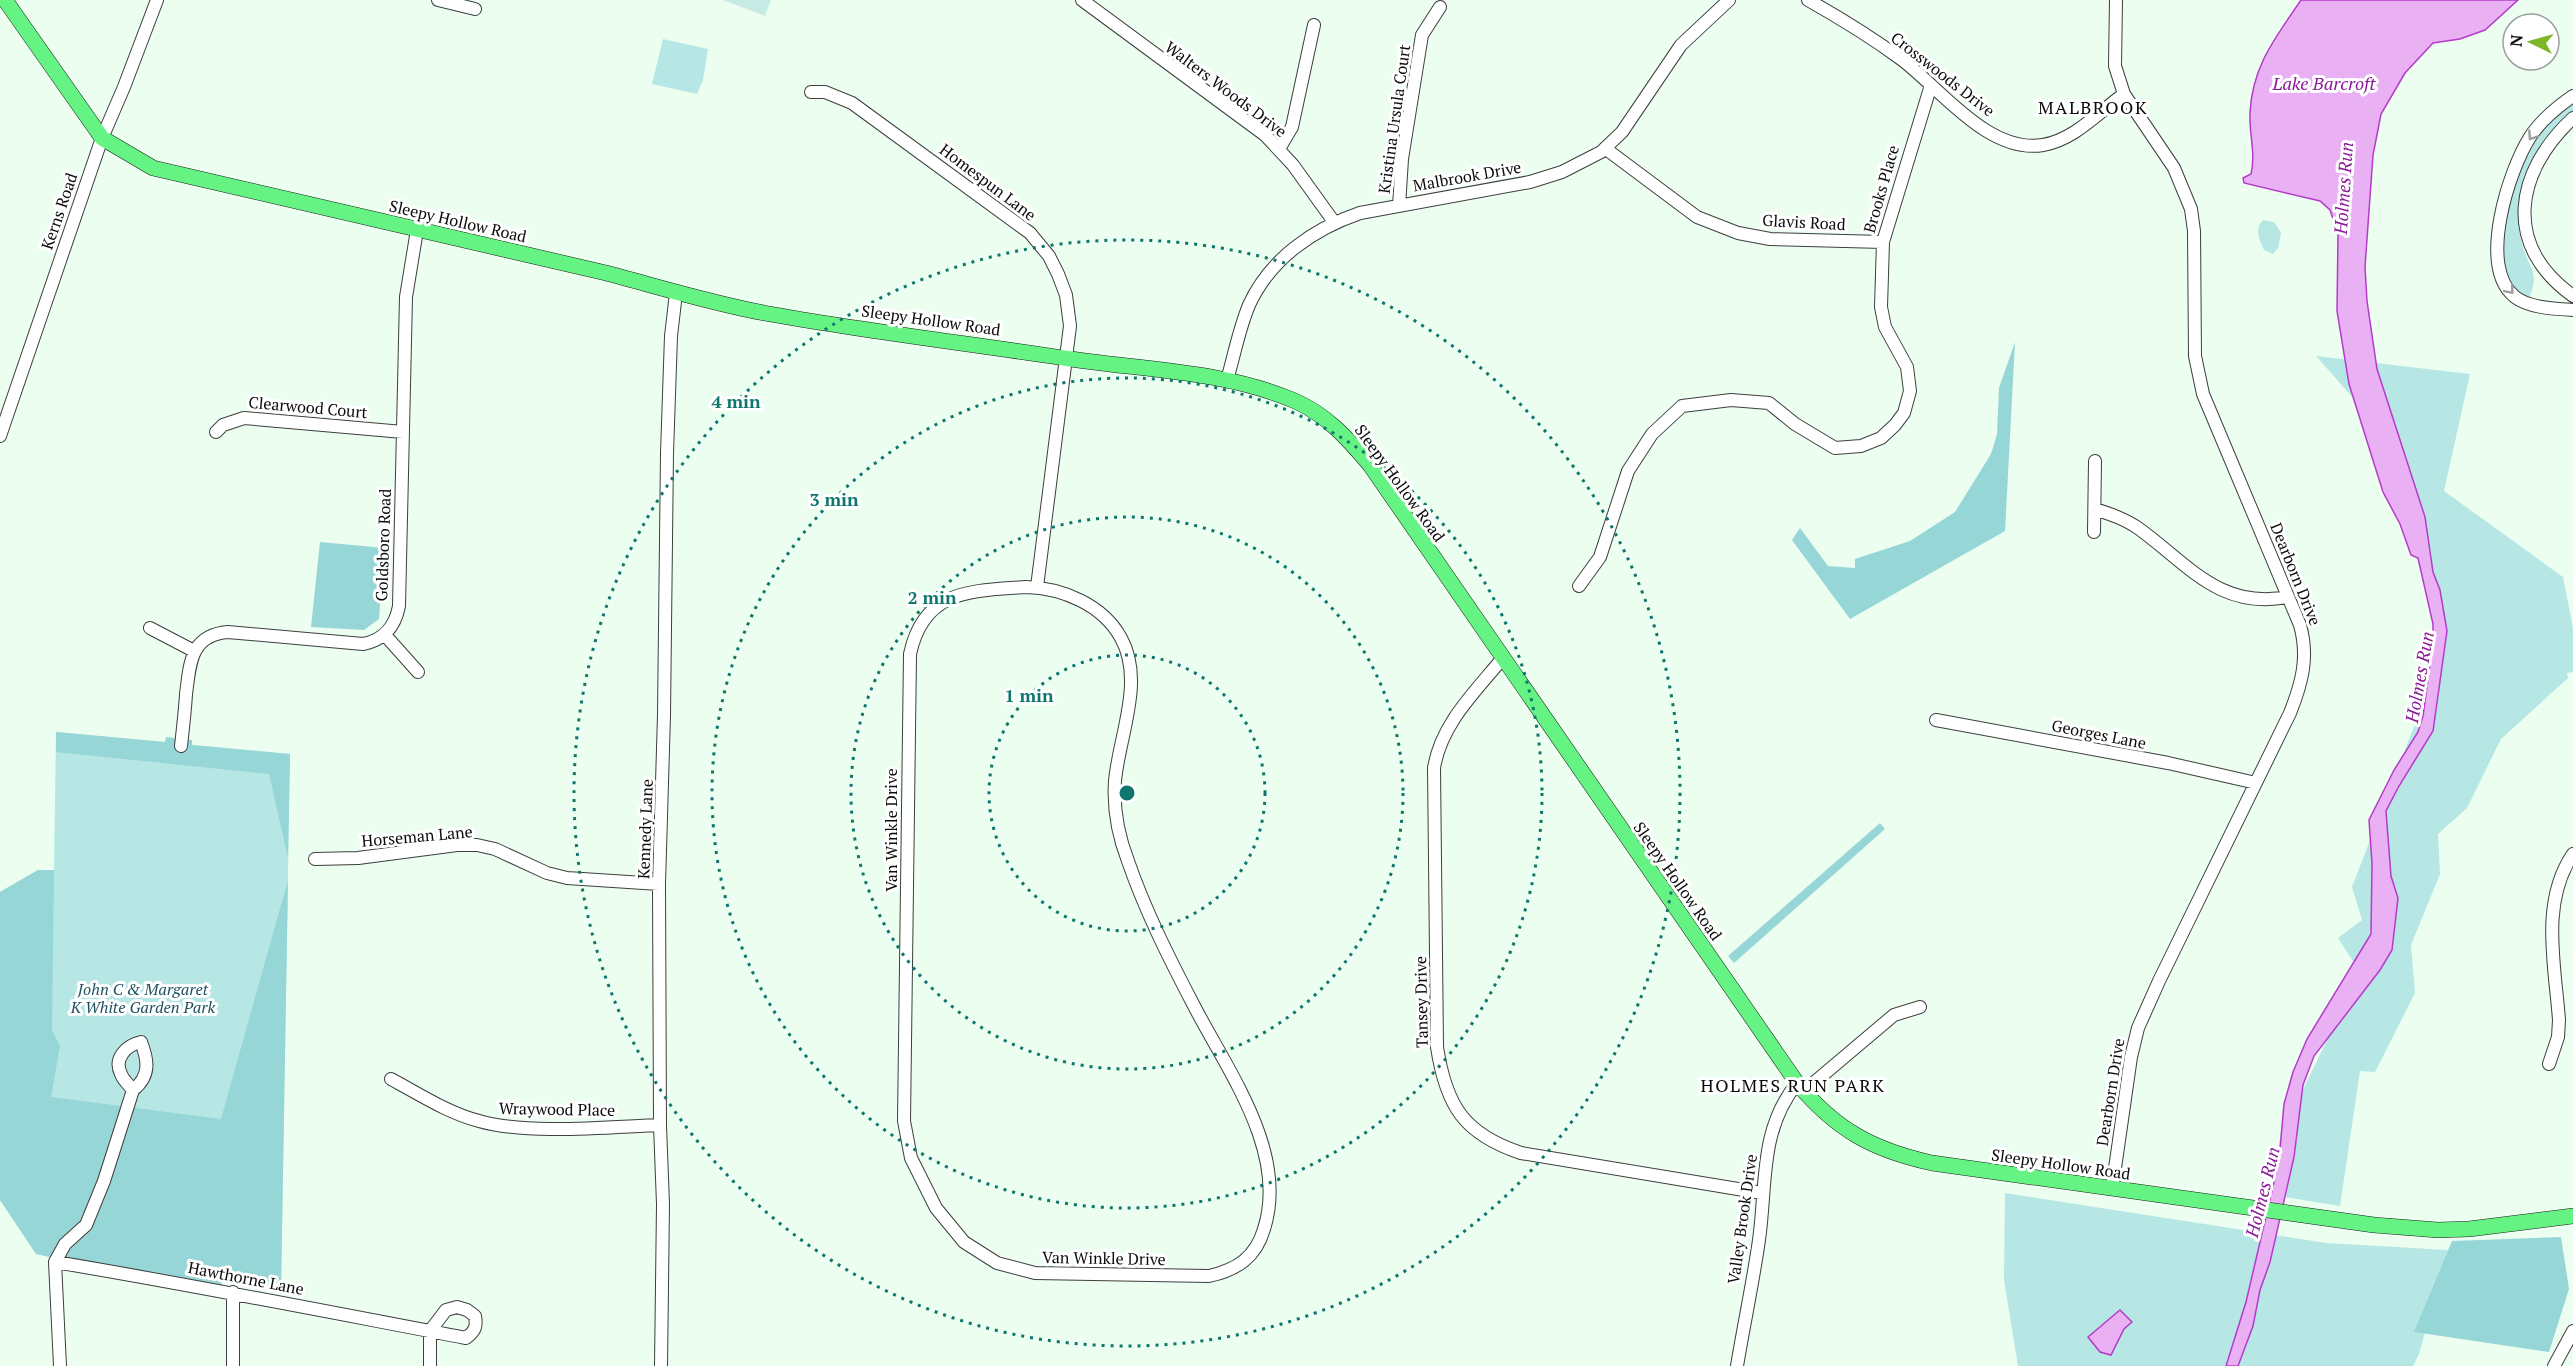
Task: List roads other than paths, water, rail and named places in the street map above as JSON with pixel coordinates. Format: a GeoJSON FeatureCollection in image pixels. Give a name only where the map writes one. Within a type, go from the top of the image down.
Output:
{"type":"FeatureCollection","features":[{"type":"Feature","properties":{"kind":"main road","name":"Sleepy Hollow Road"},"geometry":{"type":"LineString","coordinates":[[5,0],[102,138],[153,168],[606,273],[676,293],[764,313],[1066,359],[1227,380],[1295,401],[1341,431],[1370,465],[1502,659],[1540,710],[1544,720],[1800,1087],[1826,1114],[1845,1129],[1878,1148],[1900,1156],[1932,1163],[2374,1225],[2438,1230],[2504,1226],[2573,1216]]}},
{"type":"Feature","properties":{"kind":"street","name":"Kerns Road"},"geometry":{"type":"LineString","coordinates":[[0,436],[102,138],[157,0]]}},
{"type":"Feature","properties":{"kind":"street"},"geometry":{"type":"LineString","coordinates":[[438,0],[475,9]]}},
{"type":"Feature","properties":{"kind":"street","name":"Walters Woods Drive"},"geometry":{"type":"LineString","coordinates":[[1082,0],[1199,89],[1251,124],[1279,148],[1334,222]]}},
{"type":"Feature","properties":{"kind":"street","name":"Malbrook Drive"},"geometry":{"type":"LineString","coordinates":[[1227,380],[1245,316],[1260,285],[1273,268],[1298,245],[1334,222],[1360,213],[1530,182],[1562,172],[1606,149],[1622,132],[1681,45],[1729,0]]}},
{"type":"Feature","properties":{"kind":"street","name":"Crosswoods Drive"},"geometry":{"type":"LineString","coordinates":[[1808,0],[1901,59],[1970,118],[1993,134],[2015,142],[2041,145],[2069,135],[2124,94]]}},
{"type":"Feature","properties":{"kind":"street","name":"Dearborn Drive"},"geometry":{"type":"LineString","coordinates":[[2112,1189],[2131,1056],[2138,1028],[2290,713],[2304,669],[2304,637],[2203,394],[2195,356],[2194,231],[2184,188],[2163,150],[2131,108],[2124,94],[2115,66],[2113,48],[2117,2]]}},
{"type":"Feature","properties":{"kind":"street","name":"Kristina Ursula Court"},"geometry":{"type":"LineString","coordinates":[[1399,206],[1402,159],[1422,35],[1440,7]]}},
{"type":"Feature","properties":{"kind":"street"},"geometry":{"type":"LineString","coordinates":[[1279,148],[1292,127],[1314,25]]}},
{"type":"Feature","properties":{"kind":"street","name":"Brooks Place"},"geometry":{"type":"LineString","coordinates":[[1579,586],[1600,557],[1628,471],[1652,434],[1682,405],[1731,400],[1769,403],[1795,424],[1835,448],[1861,446],[1881,438],[1904,413],[1910,391],[1907,367],[1885,327],[1881,308],[1883,242],[1930,85]]}},
{"type":"Feature","properties":{"kind":"street","name":"Homespun Lane"},"geometry":{"type":"LineString","coordinates":[[811,92],[825,92],[852,103],[1030,233],[1049,256],[1066,295],[1070,326],[1066,359]]}},
{"type":"Feature","properties":{"kind":"street"},"geometry":{"type":"LineString","coordinates":[[2573,96],[2541,122],[2522,152],[2510,183],[2497,235],[2502,280],[2515,297],[2535,305],[2573,310]]}},
{"type":"Feature","properties":{"kind":"street"},"geometry":{"type":"LineString","coordinates":[[2573,118],[2547,146],[2536,162],[2526,194],[2525,220],[2531,244],[2548,274],[2573,296]]}},
{"type":"Feature","properties":{"kind":"street","name":"Glavis Road"},"geometry":{"type":"LineString","coordinates":[[1606,149],[1697,217],[1738,233],[1770,239],[1883,242]]}},
{"type":"Feature","properties":{"kind":"street","name":"Goldsboro Road"},"geometry":{"type":"LineString","coordinates":[[385,634],[396,618],[399,606],[406,297],[417,230]]}},
{"type":"Feature","properties":{"kind":"street","name":"Kennedy Lane"},"geometry":{"type":"LineString","coordinates":[[661,1366],[663,1204],[660,1125],[659,884],[664,715],[667,453],[671,336],[676,293]]}},
{"type":"Feature","properties":{"kind":"street"},"geometry":{"type":"LineString","coordinates":[[1037,587],[1066,359]]}},
{"type":"Feature","properties":{"kind":"street","name":"Clearwood Court"},"geometry":{"type":"LineString","coordinates":[[216,432],[223,425],[244,418],[403,432]]}},
{"type":"Feature","properties":{"kind":"street"},"geometry":{"type":"LineString","coordinates":[[2094,532],[2095,461]]}},
{"type":"Feature","properties":{"kind":"street"},"geometry":{"type":"LineString","coordinates":[[2095,508],[2115,515],[2137,528],[2201,580],[2218,588],[2256,600],[2288,597]]}},
{"type":"Feature","properties":{"kind":"street","name":"Van Winkle Drive"},"geometry":{"type":"LineString","coordinates":[[1037,587],[1053,589],[1077,599],[1103,615],[1113,625],[1126,649],[1131,668],[1131,686],[1116,775],[1115,810],[1118,830],[1155,930],[1234,1080],[1265,1152],[1270,1201],[1261,1238],[1246,1260],[1223,1273],[1209,1276],[1069,1275],[1035,1273],[997,1263],[972,1248],[951,1227],[923,1186],[911,1158],[904,1121],[909,671],[914,639],[928,613],[951,597],[981,590],[1037,587]]}},
{"type":"Feature","properties":{"kind":"street"},"geometry":{"type":"LineString","coordinates":[[150,628],[194,651]]}},
{"type":"Feature","properties":{"kind":"street"},"geometry":{"type":"LineString","coordinates":[[181,746],[190,662],[194,651],[202,642],[221,633],[363,644],[378,640],[385,634],[418,672]]}},
{"type":"Feature","properties":{"kind":"street","name":"Tansey Drive"},"geometry":{"type":"LineString","coordinates":[[1502,659],[1453,720],[1443,737],[1434,768],[1437,1047],[1453,1103],[1474,1130],[1485,1139],[1521,1153],[1762,1193]]}},
{"type":"Feature","properties":{"kind":"street","name":"Georges Lane"},"geometry":{"type":"LineString","coordinates":[[1936,720],[1947,724],[1973,725],[2168,763],[2256,783]]}},
{"type":"Feature","properties":{"kind":"street","name":"Horseman Lane"},"geometry":{"type":"LineString","coordinates":[[315,860],[358,858],[457,845],[477,845],[495,849],[547,873],[567,878],[659,884]]}},
{"type":"Feature","properties":{"kind":"street"},"geometry":{"type":"LineString","coordinates":[[2549,1064],[2558,1037],[2559,1020],[2552,913],[2559,879],[2573,854]]}},
{"type":"Feature","properties":{"kind":"street","name":"Valley Brook Drive"},"geometry":{"type":"LineString","coordinates":[[1737,1366],[1759,1242],[1762,1193],[1773,1126],[1778,1112],[1800,1087],[1894,1015],[1920,1007]]}},
{"type":"Feature","properties":{"kind":"street","name":"Wraywood Place"},"geometry":{"type":"LineString","coordinates":[[391,1079],[457,1113],[494,1125],[539,1127],[660,1125]]}},
{"type":"Feature","properties":{"kind":"street"},"geometry":{"type":"LineString","coordinates":[[60,1366],[55,1262],[65,1244],[86,1225],[104,1181],[134,1090]]}},
{"type":"Feature","properties":{"kind":"street","name":"Hawthorne Lane"},"geometry":{"type":"LineString","coordinates":[[55,1262],[233,1292],[430,1331],[430,1366]]}},
{"type":"Feature","properties":{"kind":"street"},"geometry":{"type":"LineString","coordinates":[[233,1292],[233,1366]]}},
{"type":"Feature","properties":{"kind":"street"},"geometry":{"type":"LineString","coordinates":[[2554,1366],[2573,1331]]}},
{"type":"Feature","properties":{"kind":"water","name":"Lake Barcroft"},"geometry":{"type":"Polygon","coordinates":[[[2301,0],[2518,0],[2505,12],[2501,12],[2501,15],[2485,30],[2460,39],[2433,43],[2405,73],[2381,114],[2373,155],[2365,267],[2367,301],[2377,369],[2425,517],[2433,572],[2440,590],[2447,631],[2433,731],[2386,811],[2391,876],[2398,898],[2392,950],[2380,970],[2314,1056],[2303,1085],[2294,1157],[2253,1326],[2238,1366],[2226,1366],[2246,1302],[2279,1161],[2284,1104],[2293,1072],[2307,1039],[2371,934],[2372,864],[2369,820],[2394,770],[2418,732],[2423,716],[2433,642],[2433,624],[2418,558],[2411,555],[2400,524],[2383,492],[2349,384],[2337,311],[2338,234],[2330,210],[2320,201],[2244,183],[2243,178],[2251,174],[2252,166],[2250,113],[2255,81],[2260,66],[2301,0]]]}},
{"type":"Feature","properties":{"kind":"water"},"geometry":{"type":"Polygon","coordinates":[[[2120,1310],[2132,1322],[2124,1329],[2111,1355],[2100,1352],[2088,1337],[2120,1310]]]}},
{"type":"Feature","properties":{"kind":"district","name":"MALBROOK"},"geometry":{"type":"Point","coordinates":[2093,107]}},
{"type":"Feature","properties":{"kind":"district","name":"HOLMES RUN PARK"},"geometry":{"type":"Point","coordinates":[1793,1085]}},
{"type":"Feature","properties":{"kind":"water label","name":"Holmes Run"},"geometry":{"type":"Point","coordinates":[2343,188]}},
{"type":"Feature","properties":{"kind":"water label","name":"Holmes Run"},"geometry":{"type":"Point","coordinates":[2419,677]}},
{"type":"Feature","properties":{"kind":"water label","name":"Holmes Run"},"geometry":{"type":"Point","coordinates":[2262,1192]}},
{"type":"Feature","properties":{"kind":"park label","name":"John C & Margaret K White Garden Park"},"geometry":{"type":"Point","coordinates":[143,998]}}]}
